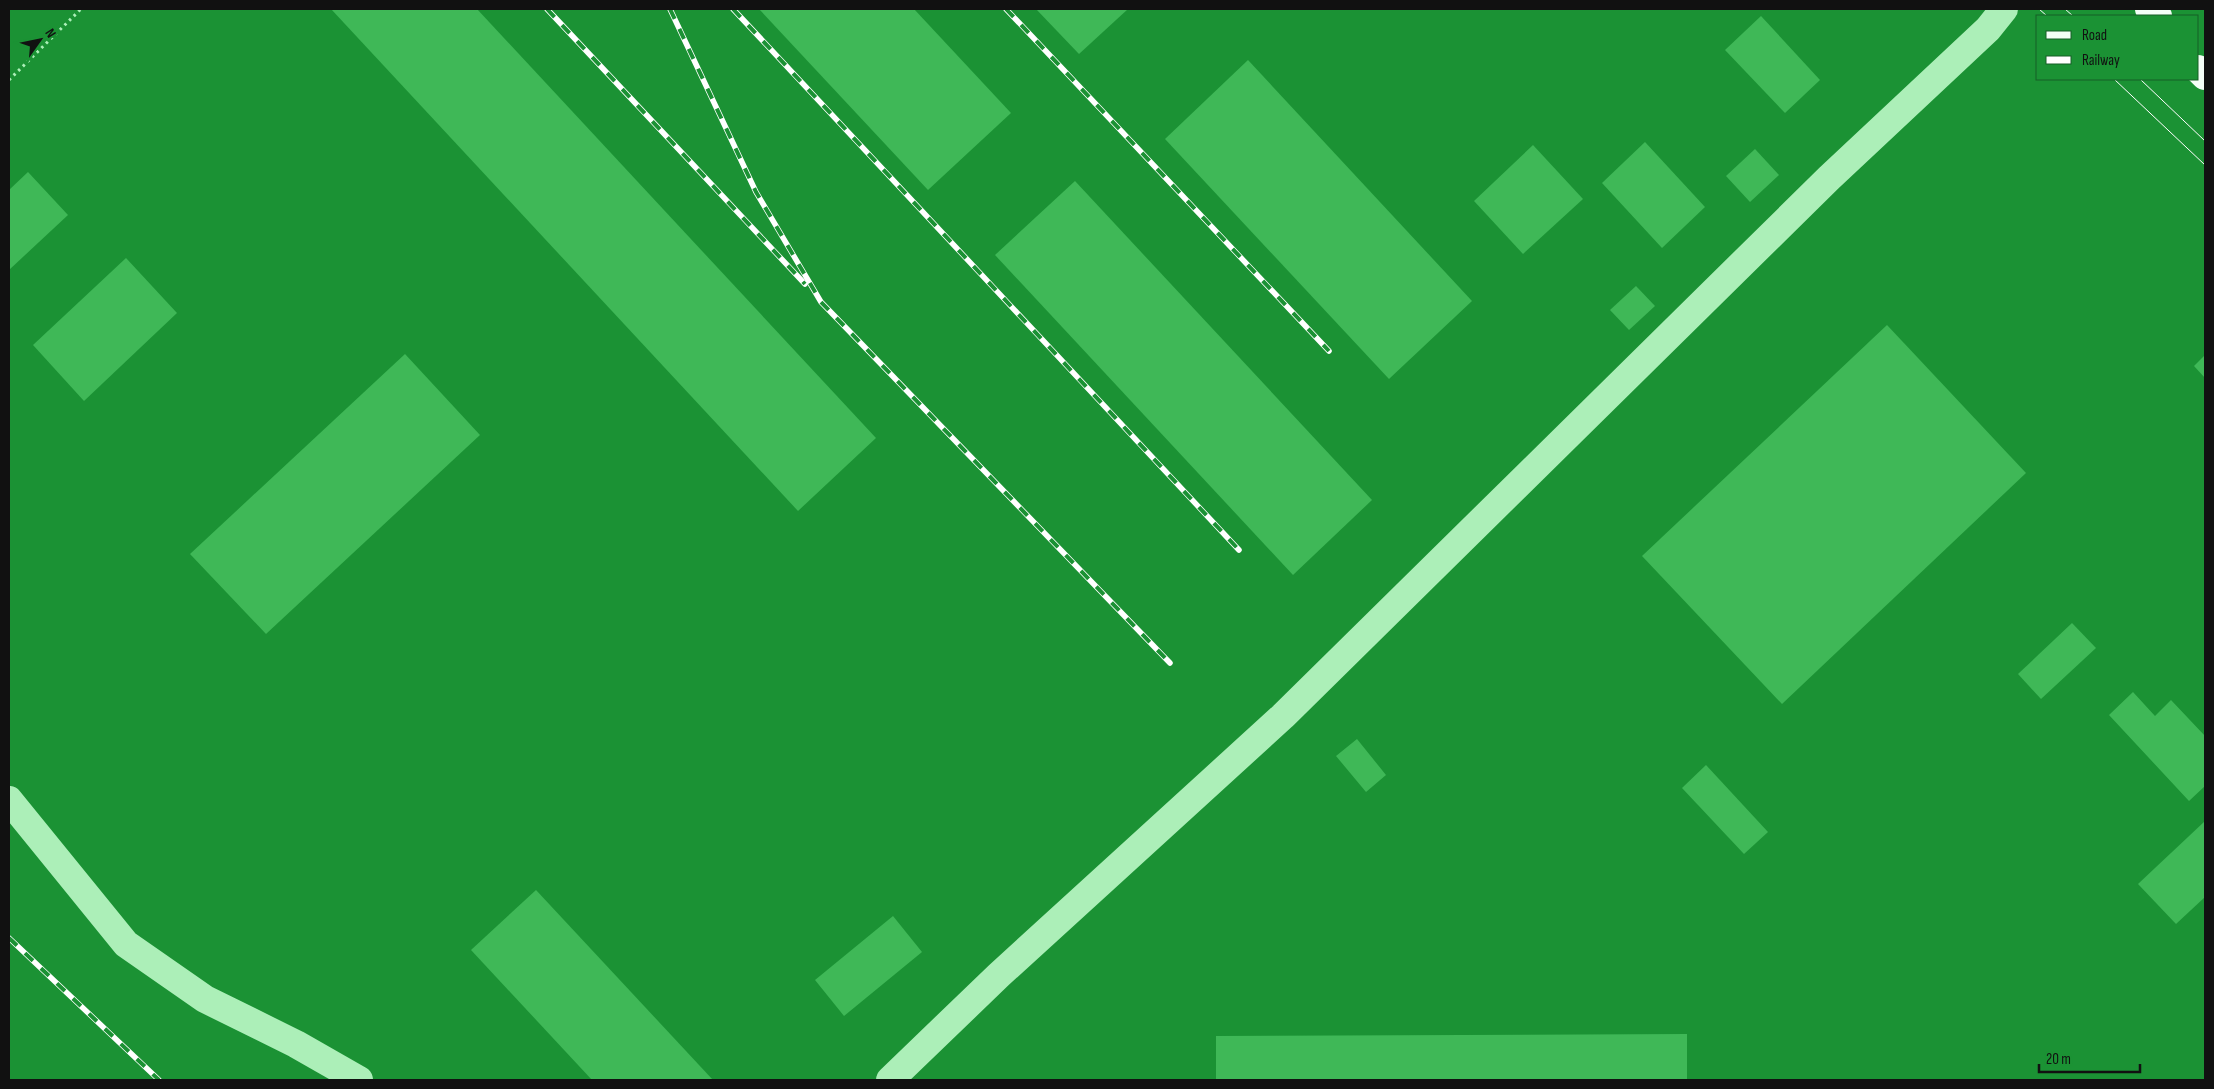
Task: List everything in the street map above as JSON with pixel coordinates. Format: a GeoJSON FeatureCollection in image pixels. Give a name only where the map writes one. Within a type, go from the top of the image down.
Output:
{"type":"FeatureCollection","features":[{"type":"Feature","properties":{"kind":"street"},"geometry":{"type":"LineString","coordinates":[[890,1080],[999,975],[1283,716],[1830,178],[1988,29],[2004,9]]}},
{"type":"Feature","properties":{"kind":"street"},"geometry":{"type":"LineString","coordinates":[[9,800],[126,944],[205,999],[296,1044],[358,1080]]}},
{"type":"Feature","properties":{"kind":"path"},"geometry":{"type":"LineString","coordinates":[[9,80],[81,9]]}},
{"type":"Feature","properties":{"kind":"building"},"geometry":{"type":"Polygon","coordinates":[[[331,9],[477,9],[876,438],[798,511],[331,9]]]}},
{"type":"Feature","properties":{"kind":"building"},"geometry":{"type":"Polygon","coordinates":[[[759,9],[914,9],[1011,113],[928,190],[759,9]]]}},
{"type":"Feature","properties":{"kind":"building"},"geometry":{"type":"Polygon","coordinates":[[[1036,9],[1128,9],[1079,54],[1036,9]]]}},
{"type":"Feature","properties":{"kind":"building"},"geometry":{"type":"Polygon","coordinates":[[[1761,16],[1820,80],[1785,113],[1725,50],[1761,16]]]}},
{"type":"Feature","properties":{"kind":"building"},"geometry":{"type":"Polygon","coordinates":[[[1248,60],[1472,301],[1389,379],[1165,139],[1248,60]]]}},
{"type":"Feature","properties":{"kind":"building"},"geometry":{"type":"Polygon","coordinates":[[[1645,142],[1705,207],[1662,248],[1602,183],[1645,142]]]}},
{"type":"Feature","properties":{"kind":"building"},"geometry":{"type":"Polygon","coordinates":[[[1533,145],[1583,199],[1523,254],[1474,201],[1533,145]]]}},
{"type":"Feature","properties":{"kind":"building"},"geometry":{"type":"Polygon","coordinates":[[[1755,149],[1779,175],[1750,202],[1726,176],[1755,149]]]}},
{"type":"Feature","properties":{"kind":"building"},"geometry":{"type":"Polygon","coordinates":[[[28,172],[68,215],[9,270],[9,190],[28,172]]]}},
{"type":"Feature","properties":{"kind":"building"},"geometry":{"type":"Polygon","coordinates":[[[1075,181],[1372,500],[1293,575],[995,255],[1075,181]]]}},
{"type":"Feature","properties":{"kind":"building"},"geometry":{"type":"Polygon","coordinates":[[[126,258],[177,313],[84,401],[33,345],[126,258]]]}},
{"type":"Feature","properties":{"kind":"building"},"geometry":{"type":"Polygon","coordinates":[[[1636,286],[1655,306],[1629,330],[1610,310],[1636,286]]]}},
{"type":"Feature","properties":{"kind":"building"},"geometry":{"type":"Polygon","coordinates":[[[1887,325],[2026,473],[1782,704],[1642,556],[1887,325]]]}},
{"type":"Feature","properties":{"kind":"building"},"geometry":{"type":"Polygon","coordinates":[[[405,354],[480,435],[266,634],[190,554],[405,354]]]}},
{"type":"Feature","properties":{"kind":"building"},"geometry":{"type":"Polygon","coordinates":[[[2205,355],[2205,378],[2194,366],[2205,355]]]}},
{"type":"Feature","properties":{"kind":"building"},"geometry":{"type":"Polygon","coordinates":[[[2072,623],[2096,648],[2041,699],[2018,674],[2072,623]]]}},
{"type":"Feature","properties":{"kind":"building"},"geometry":{"type":"Polygon","coordinates":[[[2133,692],[2155,716],[2171,700],[2205,736],[2205,786],[2189,801],[2109,715],[2133,692]]]}},
{"type":"Feature","properties":{"kind":"building"},"geometry":{"type":"Polygon","coordinates":[[[1357,739],[1386,775],[1366,792],[1336,756],[1357,739]]]}},
{"type":"Feature","properties":{"kind":"building"},"geometry":{"type":"Polygon","coordinates":[[[1706,765],[1768,832],[1744,854],[1682,788],[1706,765]]]}},
{"type":"Feature","properties":{"kind":"building"},"geometry":{"type":"Polygon","coordinates":[[[2205,821],[2205,897],[2176,924],[2138,884],[2205,821]]]}},
{"type":"Feature","properties":{"kind":"building"},"geometry":{"type":"Polygon","coordinates":[[[536,890],[713,1080],[592,1080],[471,950],[536,890]]]}},
{"type":"Feature","properties":{"kind":"building"},"geometry":{"type":"Polygon","coordinates":[[[893,916],[922,952],[844,1016],[815,980],[893,916]]]}},
{"type":"Feature","properties":{"kind":"building"},"geometry":{"type":"Polygon","coordinates":[[[1687,1034],[1687,1080],[1216,1080],[1216,1036],[1687,1034]]]}},
{"type":"Feature","properties":{"kind":"tram line"},"geometry":{"type":"LineString","coordinates":[[2039,9],[2046,15]]}},
{"type":"Feature","properties":{"kind":"tram line"},"geometry":{"type":"LineString","coordinates":[[2065,9],[2072,15]]}},
{"type":"Feature","properties":{"kind":"tram line"},"geometry":{"type":"LineString","coordinates":[[2115,80],[2205,165]]}},
{"type":"Feature","properties":{"kind":"tram line"},"geometry":{"type":"LineString","coordinates":[[2141,80],[2205,141]]}},
{"type":"Feature","properties":{"kind":"railway"},"geometry":{"type":"LineString","coordinates":[[547,9],[805,284]]}},
{"type":"Feature","properties":{"kind":"railway"},"geometry":{"type":"LineString","coordinates":[[670,9],[756,192],[821,302],[1170,663]]}},
{"type":"Feature","properties":{"kind":"railway"},"geometry":{"type":"LineString","coordinates":[[733,9],[1239,550]]}},
{"type":"Feature","properties":{"kind":"railway"},"geometry":{"type":"LineString","coordinates":[[1006,9],[1329,351]]}},
{"type":"Feature","properties":{"kind":"railway"},"geometry":{"type":"LineString","coordinates":[[9,938],[159,1080]]}}]}
